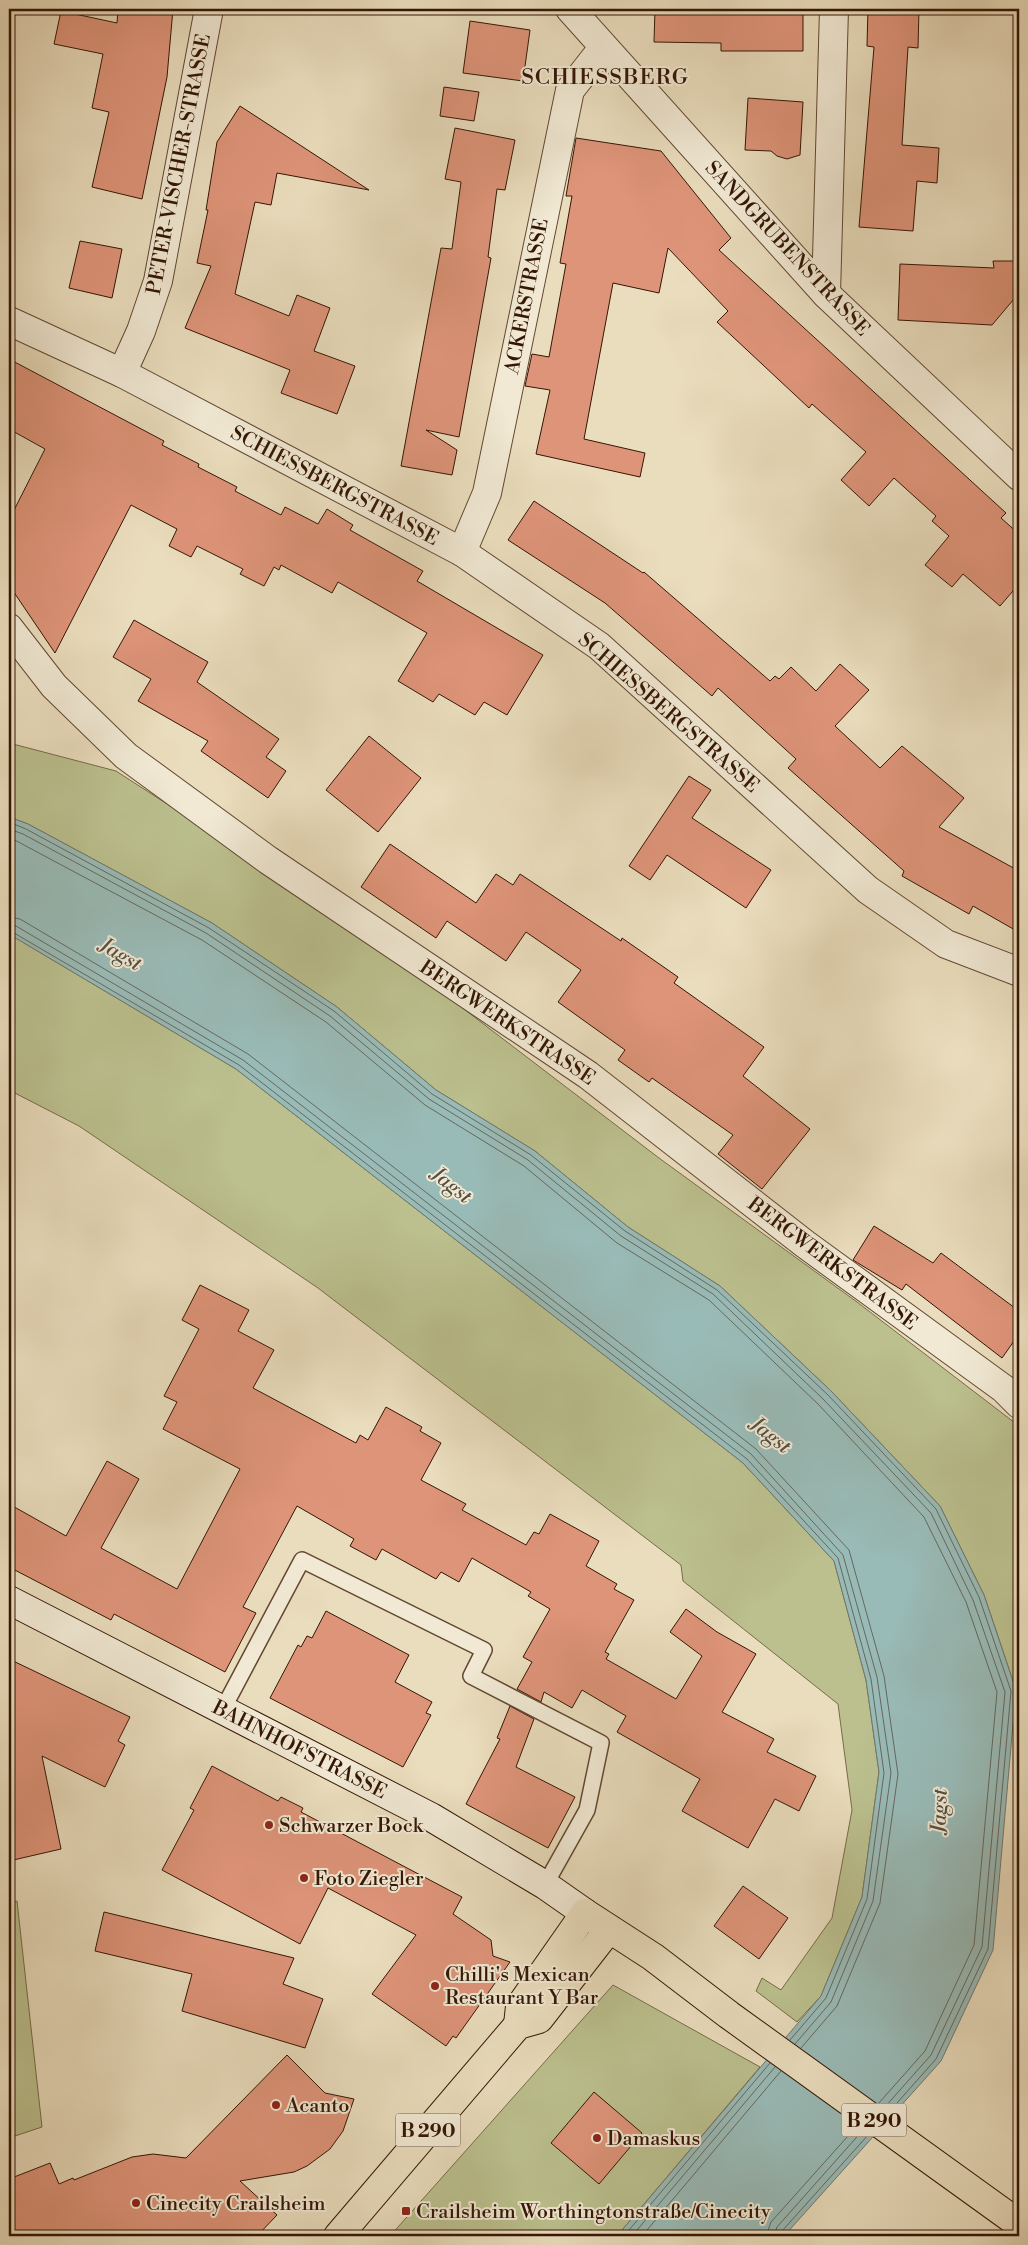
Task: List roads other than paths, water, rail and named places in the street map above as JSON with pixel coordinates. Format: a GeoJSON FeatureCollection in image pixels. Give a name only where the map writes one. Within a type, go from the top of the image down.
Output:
{"type":"FeatureCollection","features":[{"type":"Feature","properties":{"kind":"main road","name":"BAHNHOFSTRASSE"},"geometry":{"type":"LineString","coordinates":[[585,1913],[609,1929]]}},
{"type":"Feature","properties":{"kind":"main road","name":"B 290"},"geometry":{"type":"LineString","coordinates":[[518,2025],[520,2006],[585,1913]]}},
{"type":"Feature","properties":{"kind":"main road","name":"B 290"},"geometry":{"type":"LineString","coordinates":[[338,2236],[518,2025],[539,2019],[609,1929],[653,1957],[729,2015],[1019,2224]]}},
{"type":"Feature","properties":{"kind":"street","name":"PETER-VISCHER-STRASSE"},"geometry":{"type":"LineString","coordinates":[[122,373],[141,331],[158,281],[209,9]]}},
{"type":"Feature","properties":{"kind":"street","name":"SANDGRUBENSTRASSE"},"geometry":{"type":"LineString","coordinates":[[570,9],[603,48],[826,294],[1019,476]]}},
{"type":"Feature","properties":{"kind":"street"},"geometry":{"type":"LineString","coordinates":[[826,294],[834,9]]}},
{"type":"Feature","properties":{"kind":"street","name":"ACKERSTRASSE"},"geometry":{"type":"LineString","coordinates":[[462,552],[487,493],[570,90],[603,48]]}},
{"type":"Feature","properties":{"kind":"street","name":"SCHIESSBERGSTRASSE"},"geometry":{"type":"LineString","coordinates":[[9,320],[122,373],[462,552],[598,646],[868,890],[946,944],[1019,972]]}},
{"type":"Feature","properties":{"kind":"street","name":"BERGWERKSTRASSE"},"geometry":{"type":"LineString","coordinates":[[9,628],[54,686],[126,756],[268,860],[588,1074],[805,1244],[1004,1388],[1019,1404]]}},
{"type":"Feature","properties":{"kind":"street","name":"BAHNHOFSTRASSE"},"geometry":{"type":"LineString","coordinates":[[9,1600],[431,1817],[545,1885],[585,1913]]}},
{"type":"Feature","properties":{"kind":"lane"},"geometry":{"type":"LineString","coordinates":[[223,1709],[302,1560],[484,1650],[471,1676],[601,1743],[587,1810],[545,1885]]}},
{"type":"Feature","properties":{"kind":"water","name":"Jagst"},"geometry":{"type":"Polygon","coordinates":[[[9,817],[28,824],[212,923],[337,1007],[436,1090],[535,1151],[628,1227],[720,1286],[831,1391],[940,1506],[984,1595],[1016,1690],[993,1950],[941,2061],[784,2236],[617,2236],[821,1996],[862,1897],[879,1772],[866,1680],[834,1561],[743,1463],[236,1069],[9,934],[9,817]]]}},
{"type":"Feature","properties":{"kind":"place","name":"Schwarzer Bock"},"geometry":{"type":"Point","coordinates":[269,1825]}},
{"type":"Feature","properties":{"kind":"place","name":"Foto Ziegler"},"geometry":{"type":"Point","coordinates":[304,1878]}},
{"type":"Feature","properties":{"kind":"place","name":"Chilli's Mexican Restaurant Y Bar"},"geometry":{"type":"Point","coordinates":[435,1986]}},
{"type":"Feature","properties":{"kind":"place","name":"Acanto"},"geometry":{"type":"Point","coordinates":[276,2105]}},
{"type":"Feature","properties":{"kind":"place","name":"Damaskus"},"geometry":{"type":"Point","coordinates":[597,2138]}},
{"type":"Feature","properties":{"kind":"place","name":"Cinecity Crailsheim"},"geometry":{"type":"Point","coordinates":[136,2203]}},
{"type":"Feature","properties":{"kind":"place","name":"Crailsheim Worthingtonstraße/Cinecity"},"geometry":{"type":"Point","coordinates":[406,2211]}},
{"type":"Feature","properties":{"kind":"district","name":"SCHIESSBERG"},"geometry":{"type":"Point","coordinates":[605,76]}}]}
